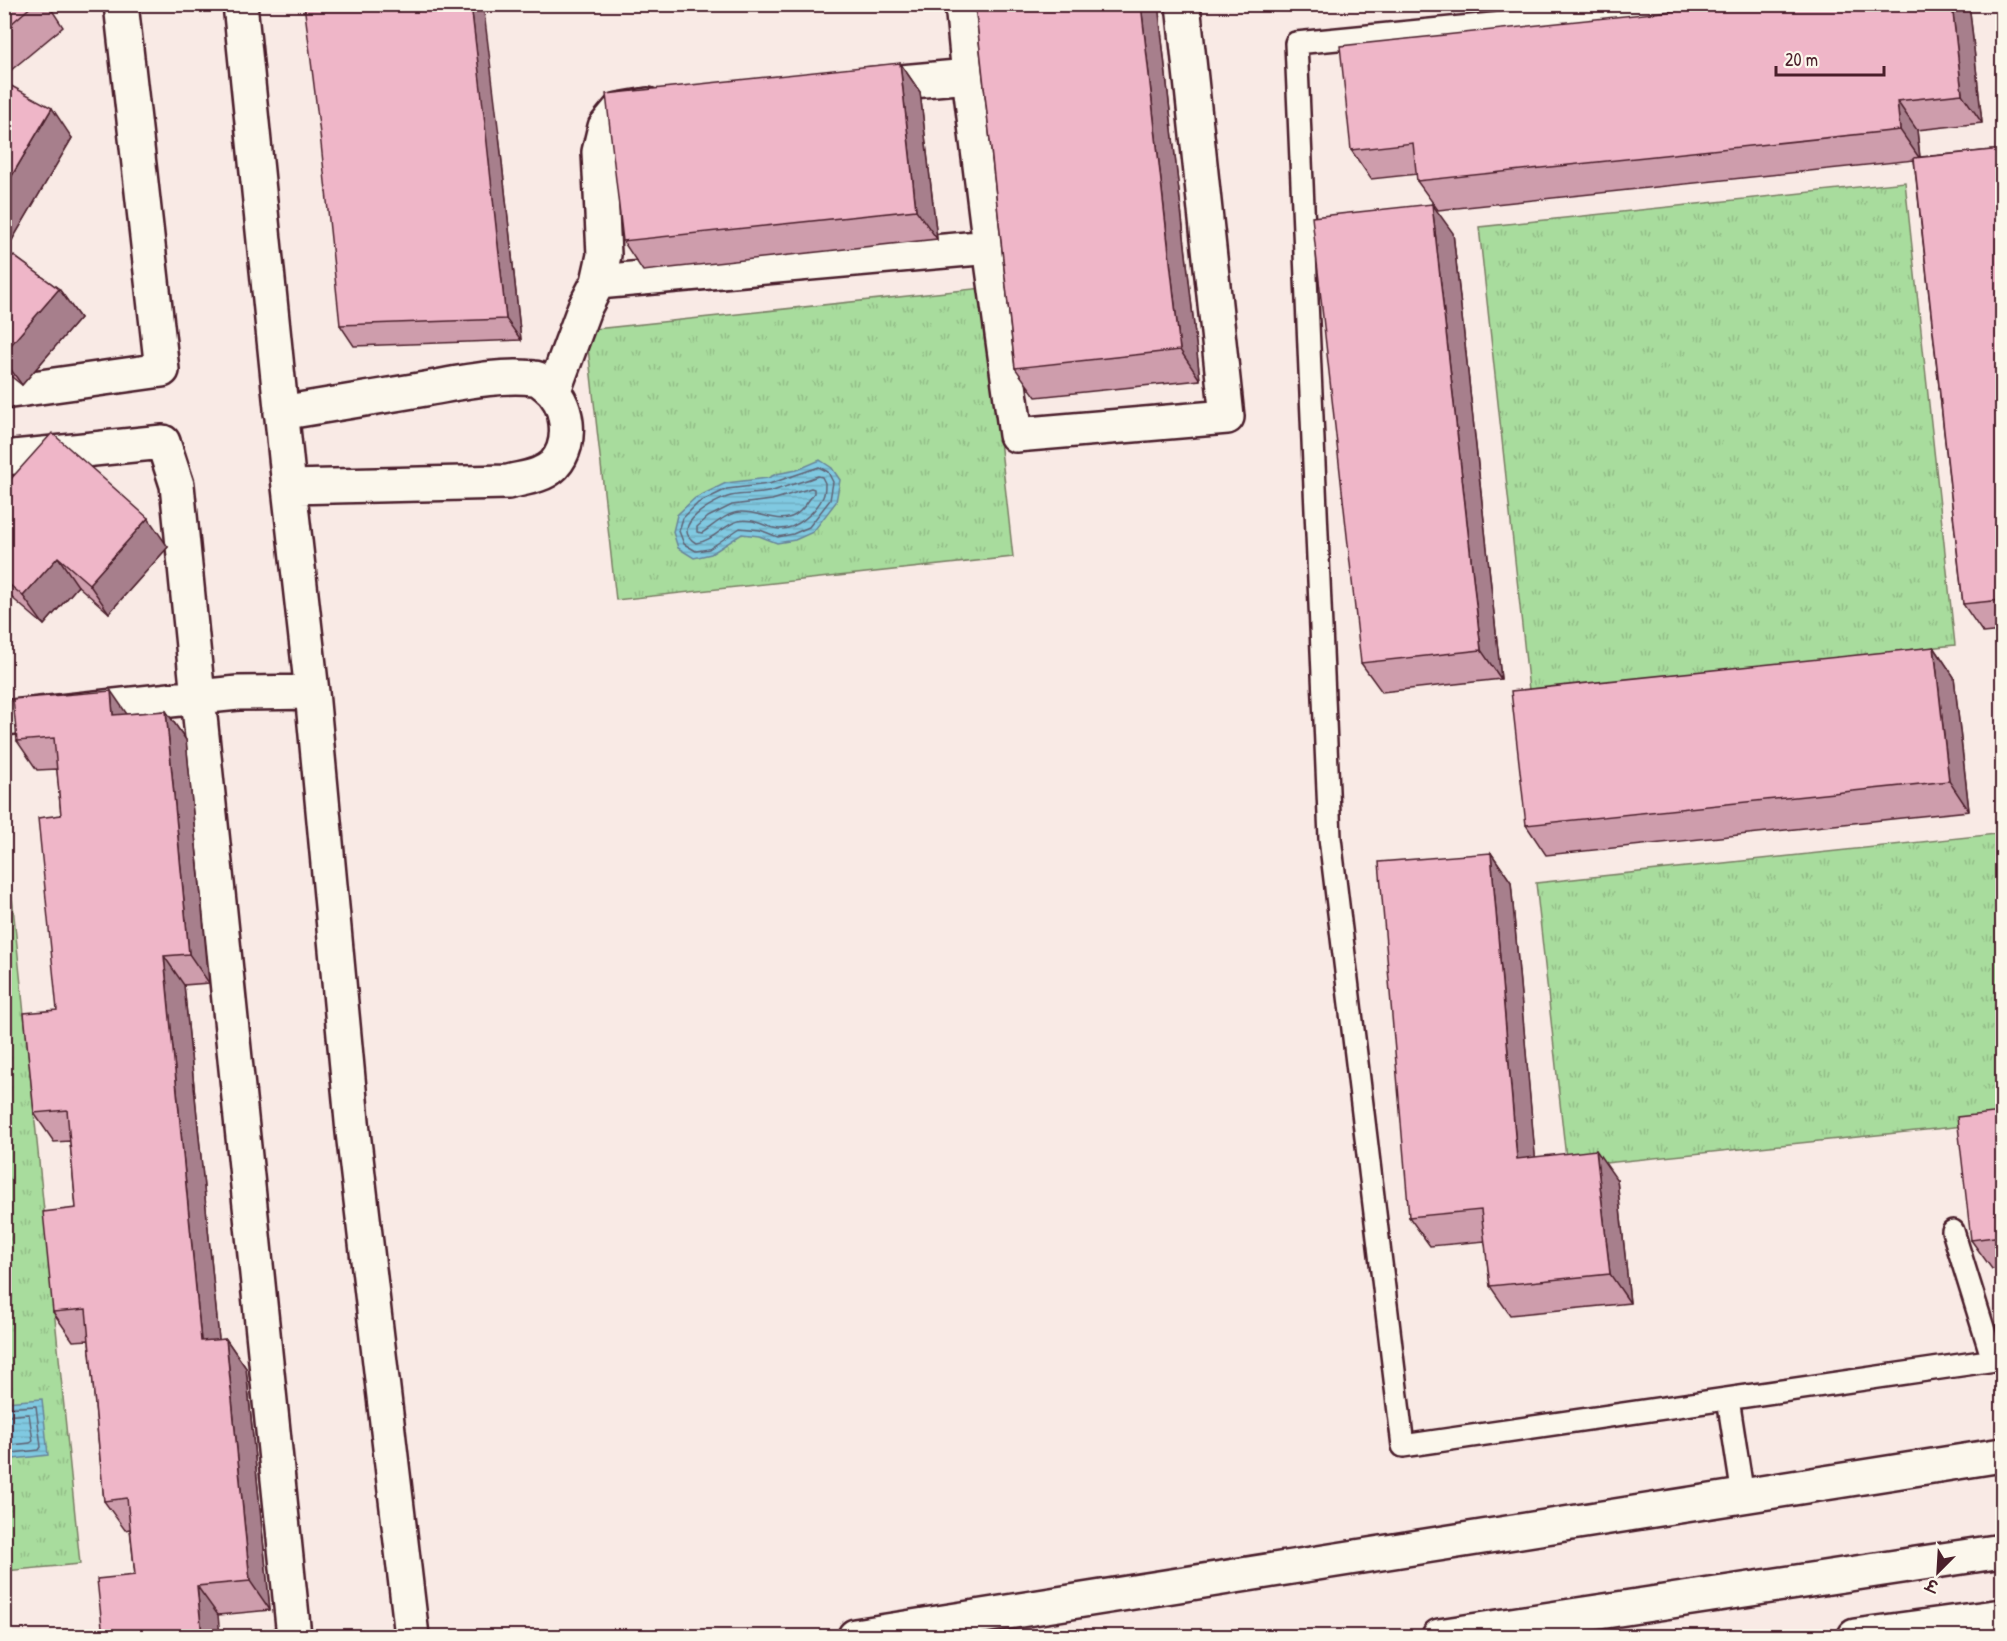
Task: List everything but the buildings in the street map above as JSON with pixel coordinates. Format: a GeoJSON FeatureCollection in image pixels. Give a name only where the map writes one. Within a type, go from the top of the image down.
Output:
{"type":"FeatureCollection","features":[{"type":"Feature","properties":{"kind":"street"},"geometry":{"type":"LineString","coordinates":[[4,392],[162,370],[121,4]]}},
{"type":"Feature","properties":{"kind":"street"},"geometry":{"type":"LineString","coordinates":[[240,4],[312,692],[353,1132],[412,1636]]}},
{"type":"Feature","properties":{"kind":"street"},"geometry":{"type":"LineString","coordinates":[[962,4],[990,247],[1016,435],[1227,417],[1183,4]]}},
{"type":"Feature","properties":{"kind":"street"},"geometry":{"type":"LineString","coordinates":[[841,88],[969,76]]}},
{"type":"Feature","properties":{"kind":"street"},"geometry":{"type":"LineString","coordinates":[[554,390],[584,309],[598,282],[604,255],[599,152],[605,127],[619,110],[678,102]]}},
{"type":"Feature","properties":{"kind":"street"},"geometry":{"type":"LineString","coordinates":[[598,282],[990,247]]}},
{"type":"Feature","properties":{"kind":"street"},"geometry":{"type":"LineString","coordinates":[[281,413],[449,384],[510,376],[537,378],[554,390],[563,407],[566,431],[563,452],[552,466],[537,476],[507,482],[289,487]]}},
{"type":"Feature","properties":{"kind":"street"},"geometry":{"type":"LineString","coordinates":[[4,458],[164,442],[177,485],[294,1636]]}},
{"type":"Feature","properties":{"kind":"street"},"geometry":{"type":"LineString","coordinates":[[4,718],[237,693],[312,692]]}},
{"type":"Feature","properties":{"kind":"street"},"geometry":{"type":"LineString","coordinates":[[855,1636],[2002,1455]]}},
{"type":"Feature","properties":{"kind":"street"},"geometry":{"type":"LineString","coordinates":[[1439,1636],[2002,1551]]}},
{"type":"Feature","properties":{"kind":"street"},"geometry":{"type":"LineString","coordinates":[[1855,1636],[1900,1633],[2002,1616]]}},
{"type":"Feature","properties":{"kind":"lane"},"geometry":{"type":"LineString","coordinates":[[1698,4],[1296,43],[1330,838],[1403,1446],[1998,1360],[1953,1231]]}},
{"type":"Feature","properties":{"kind":"lane"},"geometry":{"type":"LineString","coordinates":[[1728,1399],[1743,1496]]}},
{"type":"Feature","properties":{"kind":"green space"},"geometry":{"type":"Polygon","coordinates":[[[1905,182],[1955,645],[1529,690],[1479,227],[1905,182]]]}},
{"type":"Feature","properties":{"kind":"green space"},"geometry":{"type":"Polygon","coordinates":[[[983,288],[1013,557],[616,600],[586,330],[983,288]]]}},
{"type":"Feature","properties":{"kind":"green space"},"geometry":{"type":"Polygon","coordinates":[[[4,818],[80,1564],[5,1571],[4,818]]]}},
{"type":"Feature","properties":{"kind":"green space"},"geometry":{"type":"Polygon","coordinates":[[[1996,834],[2002,898],[2002,1122],[1567,1167],[1536,883],[1996,834]]]}},
{"type":"Feature","properties":{"kind":"water"},"geometry":{"type":"Polygon","coordinates":[[[820,460],[832,468],[840,480],[836,502],[813,532],[795,540],[777,543],[759,536],[742,534],[711,554],[694,558],[678,548],[673,532],[677,515],[695,498],[726,483],[768,478],[797,470],[820,460]]]}},
{"type":"Feature","properties":{"kind":"water"},"geometry":{"type":"Polygon","coordinates":[[[42,1399],[48,1455],[5,1460],[5,1402],[42,1399]]]}}]}
